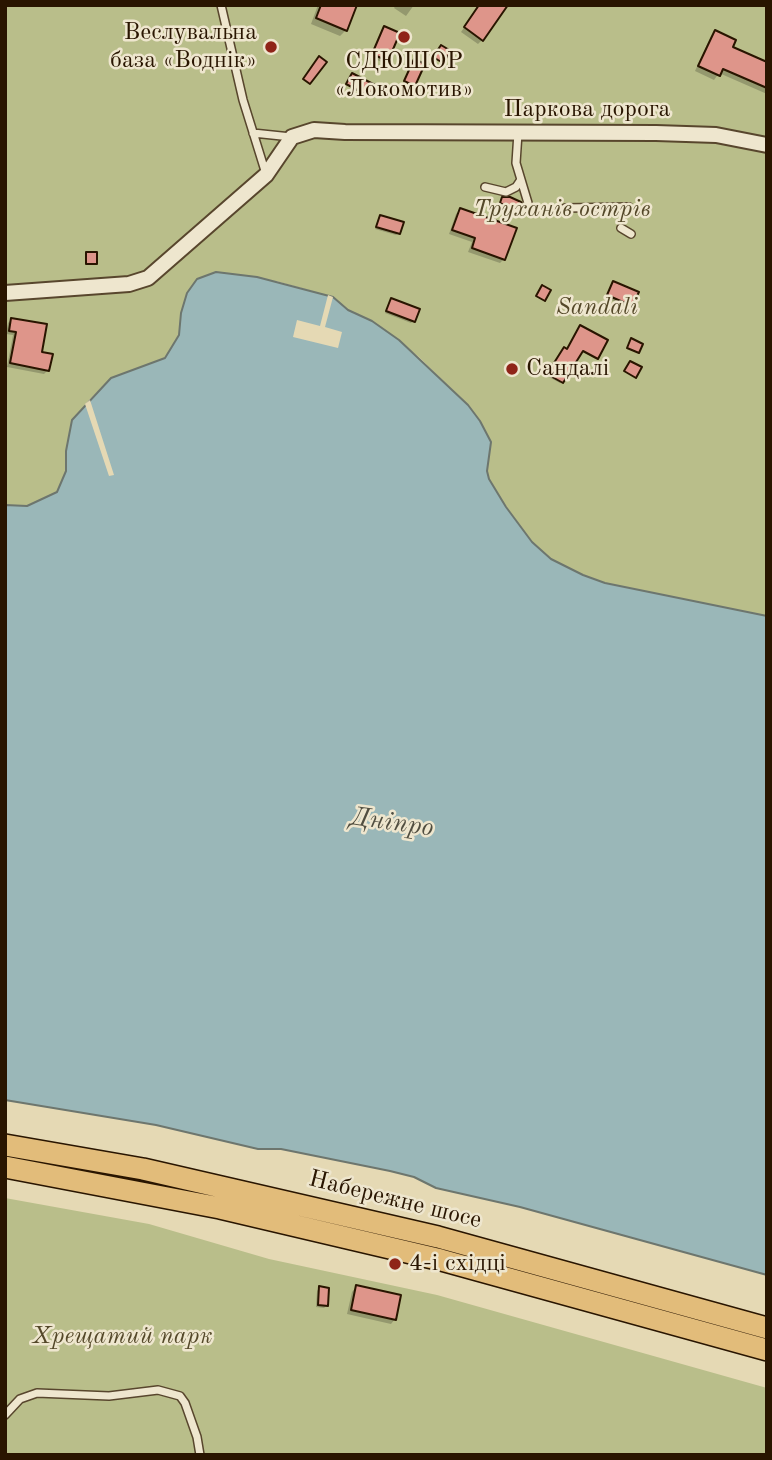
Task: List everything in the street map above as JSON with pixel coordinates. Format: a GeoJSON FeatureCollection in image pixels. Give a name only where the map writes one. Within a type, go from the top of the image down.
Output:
{"type":"FeatureCollection","features":[{"type":"Feature","properties":{"kind":"main road","name":"Набережне шосе"},"geometry":{"type":"LineString","coordinates":[[5,1145],[143,1169],[438,1237],[767,1328]]}},
{"type":"Feature","properties":{"kind":"main road","name":"Набережне шосе"},"geometry":{"type":"LineString","coordinates":[[5,1167],[173,1198],[441,1259],[767,1350]]}},
{"type":"Feature","properties":{"kind":"street","name":"Паркова дорога"},"geometry":{"type":"LineString","coordinates":[[292,137],[314,130],[716,135],[767,145]]}},
{"type":"Feature","properties":{"kind":"street"},"geometry":{"type":"LineString","coordinates":[[5,293],[129,284],[148,278],[266,175],[292,137]]}},
{"type":"Feature","properties":{"kind":"lane"},"geometry":{"type":"LineString","coordinates":[[220,5],[266,175]]}},
{"type":"Feature","properties":{"kind":"lane"},"geometry":{"type":"LineString","coordinates":[[518,132],[516,163],[528,203]]}},
{"type":"Feature","properties":{"kind":"lane"},"geometry":{"type":"LineString","coordinates":[[253,133],[292,137]]}},
{"type":"Feature","properties":{"kind":"lane"},"geometry":{"type":"LineString","coordinates":[[485,187],[506,192],[516,187],[520,181]]}},
{"type":"Feature","properties":{"kind":"lane"},"geometry":{"type":"LineString","coordinates":[[565,208],[629,208]]}},
{"type":"Feature","properties":{"kind":"lane"},"geometry":{"type":"LineString","coordinates":[[621,228],[631,234]]}},
{"type":"Feature","properties":{"kind":"lane"},"geometry":{"type":"LineString","coordinates":[[5,1415],[20,1399],[37,1392],[109,1396],[158,1390],[180,1396],[185,1402],[200,1455]]}},
{"type":"Feature","properties":{"kind":"green space","name":"Труханів острів"},"geometry":{"type":"Polygon","coordinates":[[[5,5],[767,5],[767,616],[605,583],[551,559],[532,542],[489,479],[487,471],[491,442],[468,405],[419,357],[372,321],[348,310],[333,297],[276,281],[181,313],[179,335],[165,358],[111,378],[85,404],[66,451],[66,471],[57,492],[27,506],[5,505],[5,5]]]}},
{"type":"Feature","properties":{"kind":"green space","name":"Хрещатий парк"},"geometry":{"type":"Polygon","coordinates":[[[5,1198],[149,1224],[269,1259],[437,1295],[767,1388],[767,1455],[5,1455],[5,1198]]]}},
{"type":"Feature","properties":{"kind":"water","name":"Дніпро"},"geometry":{"type":"Polygon","coordinates":[[[216,272],[257,277],[333,297],[348,310],[372,321],[399,340],[468,405],[480,421],[491,442],[487,471],[489,479],[532,542],[551,559],[605,583],[767,616],[767,1275],[520,1207],[436,1188],[414,1177],[390,1171],[281,1149],[258,1149],[156,1125],[5,1100],[5,505],[27,506],[57,492],[66,471],[66,451],[72,420],[111,378],[165,358],[179,335],[181,313],[187,293],[197,279],[216,272]]]}},
{"type":"Feature","properties":{"kind":"pier"},"geometry":{"type":"Polygon","coordinates":[[[328,295],[333,297],[325,327],[342,332],[338,348],[293,337],[297,320],[320,326],[328,295]]]}},
{"type":"Feature","properties":{"kind":"pier"},"geometry":{"type":"Polygon","coordinates":[[[90,400],[114,475],[109,476],[85,404],[90,400]]]}},
{"type":"Feature","properties":{"kind":"building"},"geometry":{"type":"Polygon","coordinates":[[[321,5],[357,5],[347,31],[316,18],[321,5]]]}},
{"type":"Feature","properties":{"kind":"building"},"geometry":{"type":"Polygon","coordinates":[[[479,5],[508,5],[483,41],[464,27],[479,5]]]}},
{"type":"Feature","properties":{"kind":"building"},"geometry":{"type":"Polygon","coordinates":[[[384,26],[400,33],[388,61],[372,54],[384,26]]]}},
{"type":"Feature","properties":{"kind":"building"},"geometry":{"type":"Polygon","coordinates":[[[715,30],[736,40],[733,47],[767,62],[767,88],[723,69],[720,76],[698,66],[715,30]]]}},
{"type":"Feature","properties":{"kind":"building"},"geometry":{"type":"Polygon","coordinates":[[[441,45],[451,51],[443,63],[433,57],[441,45]]]}},
{"type":"Feature","properties":{"kind":"building"},"geometry":{"type":"Polygon","coordinates":[[[319,56],[327,62],[310,84],[303,79],[319,56]]]}},
{"type":"Feature","properties":{"kind":"building"},"geometry":{"type":"Polygon","coordinates":[[[414,59],[425,64],[415,86],[404,81],[414,59]]]}},
{"type":"Feature","properties":{"kind":"building"},"geometry":{"type":"Polygon","coordinates":[[[352,73],[375,85],[369,96],[346,84],[352,73]]]}},
{"type":"Feature","properties":{"kind":"building"},"geometry":{"type":"Polygon","coordinates":[[[502,197],[521,202],[526,209],[523,215],[500,203],[502,197]]]}},
{"type":"Feature","properties":{"kind":"building"},"geometry":{"type":"Polygon","coordinates":[[[460,208],[517,228],[505,260],[472,248],[475,238],[452,230],[460,208]]]}},
{"type":"Feature","properties":{"kind":"building"},"geometry":{"type":"Polygon","coordinates":[[[380,215],[404,222],[400,234],[376,227],[380,215]]]}},
{"type":"Feature","properties":{"kind":"building"},"geometry":{"type":"Polygon","coordinates":[[[86,252],[97,252],[97,264],[86,264],[86,252]]]}},
{"type":"Feature","properties":{"kind":"building"},"geometry":{"type":"Polygon","coordinates":[[[613,281],[639,292],[632,306],[607,295],[613,281]]]}},
{"type":"Feature","properties":{"kind":"building"},"geometry":{"type":"Polygon","coordinates":[[[542,285],[551,290],[545,301],[536,296],[542,285]]]}},
{"type":"Feature","properties":{"kind":"building"},"geometry":{"type":"Polygon","coordinates":[[[391,298],[420,309],[415,322],[386,311],[391,298]]]}},
{"type":"Feature","properties":{"kind":"building"},"geometry":{"type":"Polygon","coordinates":[[[11,318],[47,324],[42,352],[53,354],[49,371],[10,363],[16,332],[9,331],[11,318]]]}},
{"type":"Feature","properties":{"kind":"building"},"geometry":{"type":"Polygon","coordinates":[[[580,325],[608,340],[598,359],[583,351],[563,383],[547,374],[564,347],[567,349],[580,325]]]}},
{"type":"Feature","properties":{"kind":"building"},"geometry":{"type":"Polygon","coordinates":[[[631,338],[643,344],[639,353],[627,348],[631,338]]]}},
{"type":"Feature","properties":{"kind":"building"},"geometry":{"type":"Polygon","coordinates":[[[630,361],[642,367],[636,378],[624,371],[630,361]]]}},
{"type":"Feature","properties":{"kind":"building"},"geometry":{"type":"Polygon","coordinates":[[[356,1285],[401,1295],[396,1320],[351,1310],[356,1285]]]}},
{"type":"Feature","properties":{"kind":"building"},"geometry":{"type":"Polygon","coordinates":[[[319,1286],[329,1288],[328,1306],[318,1305],[319,1286]]]}},
{"type":"Feature","properties":{"kind":"place","name":"СДЮШОР «Локомотив»"},"geometry":{"type":"Point","coordinates":[404,37]}},
{"type":"Feature","properties":{"kind":"place","name":"Веслувальна база «Воднік»"},"geometry":{"type":"Point","coordinates":[271,47]}},
{"type":"Feature","properties":{"kind":"place","name":"Сандалі"},"geometry":{"type":"Point","coordinates":[512,369]}},
{"type":"Feature","properties":{"kind":"place","name":"4-і східці"},"geometry":{"type":"Point","coordinates":[395,1264]}},
{"type":"Feature","properties":{"kind":"park label","name":"Sandali"},"geometry":{"type":"Point","coordinates":[597,308]}}]}
